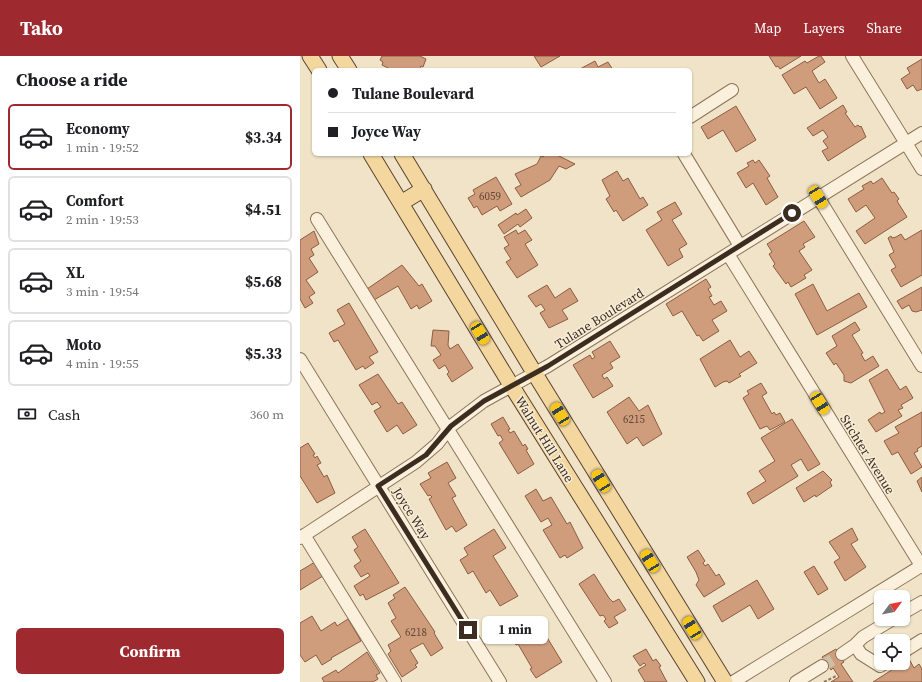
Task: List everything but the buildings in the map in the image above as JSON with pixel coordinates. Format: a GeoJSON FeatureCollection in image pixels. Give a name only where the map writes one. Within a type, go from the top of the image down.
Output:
{"type":"FeatureCollection","features":[{"type":"Feature","properties":{"kind":"main road"},"geometry":{"type":"LineString","coordinates":[[310,56],[318,68]]}},
{"type":"Feature","properties":{"kind":"main road"},"geometry":{"type":"LineString","coordinates":[[340,56],[348,68]]}},
{"type":"Feature","properties":{"kind":"main road","name":"Walnut Hill Lane"},"geometry":{"type":"LineString","coordinates":[[372,156],[511,385],[697,682]]}},
{"type":"Feature","properties":{"kind":"main road","name":"Walnut Hill Lane"},"geometry":{"type":"LineString","coordinates":[[403,156],[535,374],[725,682]]}},
{"type":"Feature","properties":{"kind":"main road"},"geometry":{"type":"LineString","coordinates":[[401,203],[424,189]]}},
{"type":"Feature","properties":{"kind":"street"},"geometry":{"type":"LineString","coordinates":[[852,56],[922,169]]}},
{"type":"Feature","properties":{"kind":"street"},"geometry":{"type":"LineString","coordinates":[[692,116],[732,90]]}},
{"type":"Feature","properties":{"kind":"street","name":"Tulane Boulevard"},"geometry":{"type":"LineString","coordinates":[[302,536],[426,455],[449,429],[474,408],[511,385],[535,374],[922,133]]}},
{"type":"Feature","properties":{"kind":"street"},"geometry":{"type":"LineString","coordinates":[[685,156],[740,246]]}},
{"type":"Feature","properties":{"kind":"street"},"geometry":{"type":"LineString","coordinates":[[818,197],[922,366]]}},
{"type":"Feature","properties":{"kind":"street"},"geometry":{"type":"LineString","coordinates":[[317,219],[605,682]]}},
{"type":"Feature","properties":{"kind":"street","name":"Stichter Avenue"},"geometry":{"type":"LineString","coordinates":[[728,254],[922,566]]}},
{"type":"Feature","properties":{"kind":"street","name":"Joyce Way"},"geometry":{"type":"LineString","coordinates":[[300,359],[500,682]]}},
{"type":"Feature","properties":{"kind":"street"},"geometry":{"type":"LineString","coordinates":[[302,536],[395,682]]}},
{"type":"Feature","properties":{"kind":"street"},"geometry":{"type":"LineString","coordinates":[[733,682],[922,566]]}},
{"type":"Feature","properties":{"kind":"street"},"geometry":{"type":"LineString","coordinates":[[910,609],[922,602]]}},
{"type":"Feature","properties":{"kind":"street"},"geometry":{"type":"LineString","coordinates":[[842,654],[863,637],[881,626]]}},
{"type":"Feature","properties":{"kind":"street"},"geometry":{"type":"LineString","coordinates":[[910,648],[922,640]]}},
{"type":"Feature","properties":{"kind":"street"},"geometry":{"type":"LineString","coordinates":[[855,645],[861,654],[874,662]]}},
{"type":"Feature","properties":{"kind":"street"},"geometry":{"type":"LineString","coordinates":[[796,682],[822,666]]}},
{"type":"Feature","properties":{"kind":"path"},"geometry":{"type":"LineString","coordinates":[[824,682],[836,676]]}},
{"type":"Feature","properties":{"kind":"tunnel"},"geometry":{"type":"LineString","coordinates":[[822,666],[842,654]]}},
{"type":"Feature","properties":{"kind":"route"},"geometry":{"type":"LineString","coordinates":[[468,630],[378,486],[426,455],[451,426],[484,401],[511,385],[535,374],[792,213]]}}]}
